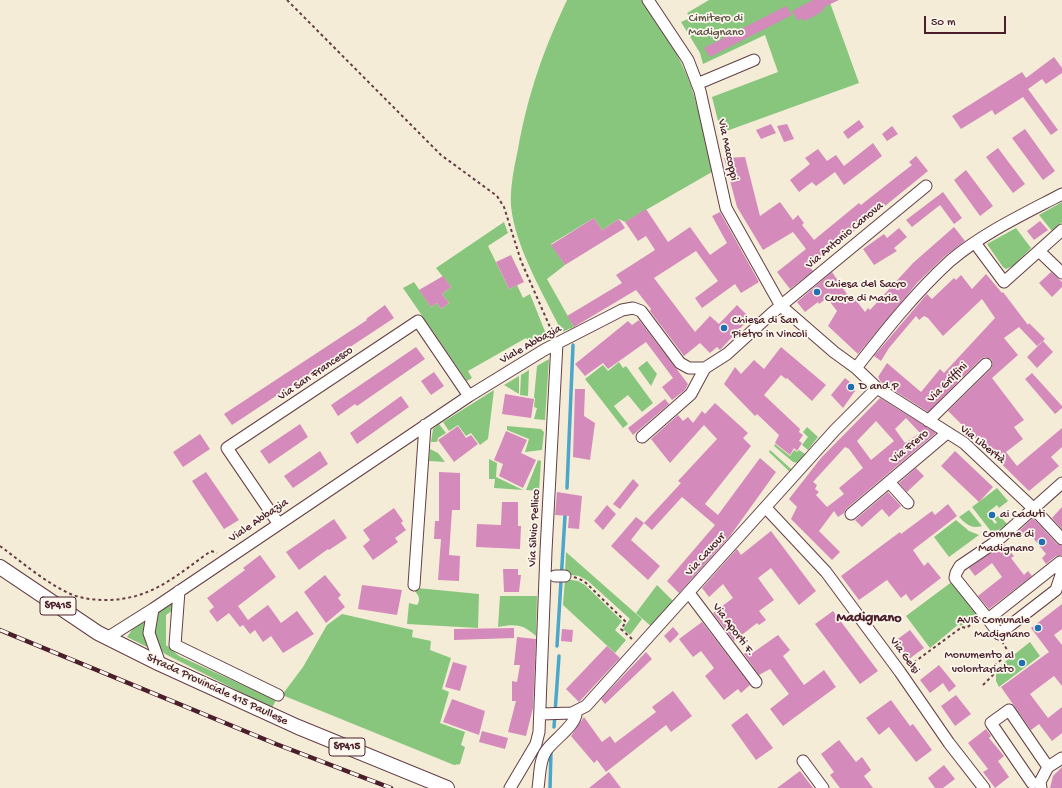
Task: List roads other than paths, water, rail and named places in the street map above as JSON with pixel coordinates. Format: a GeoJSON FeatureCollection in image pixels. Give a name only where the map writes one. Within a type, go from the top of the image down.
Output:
{"type":"FeatureCollection","features":[{"type":"Feature","properties":{"kind":"main road","name":"Strada Provinciale 415 Paullese"},"geometry":{"type":"LineString","coordinates":[[0,567],[107,638],[291,724],[447,788]]}},
{"type":"Feature","properties":{"kind":"street","name":"Via Maccoppi"},"geometry":{"type":"LineString","coordinates":[[648,0],[688,60],[697,84],[726,208],[781,306],[834,352],[856,368]]}},
{"type":"Feature","properties":{"kind":"street"},"geometry":{"type":"LineString","coordinates":[[697,84],[754,60]]}},
{"type":"Feature","properties":{"kind":"street","name":"Via Antonio Canova"},"geometry":{"type":"LineString","coordinates":[[705,368],[727,354],[781,306],[926,186]]}},
{"type":"Feature","properties":{"kind":"street"},"geometry":{"type":"LineString","coordinates":[[856,368],[901,312],[950,261],[1016,218],[1062,194]]}},
{"type":"Feature","properties":{"kind":"street"},"geometry":{"type":"LineString","coordinates":[[976,243],[1004,282],[1062,230]]}},
{"type":"Feature","properties":{"kind":"street"},"geometry":{"type":"LineString","coordinates":[[1039,251],[1062,273]]}},
{"type":"Feature","properties":{"kind":"street","name":"Viale Abbazia"},"geometry":{"type":"LineString","coordinates":[[107,638],[153,609],[278,523],[469,396],[557,344],[622,310],[633,308],[641,311],[680,363],[690,368],[705,368]]}},
{"type":"Feature","properties":{"kind":"street","name":"Via San Francesco"},"geometry":{"type":"LineString","coordinates":[[278,523],[228,448],[418,321],[469,396]]}},
{"type":"Feature","properties":{"kind":"street","name":"Via Silvio Pellico"},"geometry":{"type":"LineString","coordinates":[[510,788],[536,744],[545,713],[546,551],[557,344]]}},
{"type":"Feature","properties":{"kind":"street","name":"Via Griffini"},"geometry":{"type":"LineString","coordinates":[[928,421],[986,364]]}},
{"type":"Feature","properties":{"kind":"street"},"geometry":{"type":"LineString","coordinates":[[642,437],[691,394],[705,368]]}},
{"type":"Feature","properties":{"kind":"street","name":"Via Libertà"},"geometry":{"type":"LineString","coordinates":[[856,368],[877,388],[969,448],[1033,508],[1062,539]]}},
{"type":"Feature","properties":{"kind":"street","name":"Via Cavour"},"geometry":{"type":"LineString","coordinates":[[576,712],[586,706],[835,430],[877,388]]}},
{"type":"Feature","properties":{"kind":"street"},"geometry":{"type":"LineString","coordinates":[[414,585],[425,425]]}},
{"type":"Feature","properties":{"kind":"street","name":"Via Frero"},"geometry":{"type":"LineString","coordinates":[[850,514],[947,433]]}},
{"type":"Feature","properties":{"kind":"street","name":"Via Frero"},"geometry":{"type":"LineString","coordinates":[[889,482],[908,503]]}},
{"type":"Feature","properties":{"kind":"street"},"geometry":{"type":"LineString","coordinates":[[1061,562],[1061,575],[1056,590],[999,634],[984,619],[956,578],[956,573],[960,566],[997,541],[1062,483]]}},
{"type":"Feature","properties":{"kind":"street","name":"Via Gelsi"},"geometry":{"type":"LineString","coordinates":[[766,508],[826,572],[900,672],[949,743],[984,788]]}},
{"type":"Feature","properties":{"kind":"street"},"geometry":{"type":"LineString","coordinates":[[984,619],[1061,562]]}},
{"type":"Feature","properties":{"kind":"street"},"geometry":{"type":"LineString","coordinates":[[179,591],[175,645],[278,695]]}},
{"type":"Feature","properties":{"kind":"street","name":"Via Aporti F."},"geometry":{"type":"LineString","coordinates":[[689,593],[756,682]]}},
{"type":"Feature","properties":{"kind":"street"},"geometry":{"type":"LineString","coordinates":[[153,609],[149,633],[160,664]]}},
{"type":"Feature","properties":{"kind":"street"},"geometry":{"type":"LineString","coordinates":[[1048,767],[1009,710],[991,723],[1035,785],[1048,767],[1062,758]]}},
{"type":"Feature","properties":{"kind":"street"},"geometry":{"type":"LineString","coordinates":[[538,788],[541,763],[545,751],[575,720],[576,712],[545,713]]}},
{"type":"Feature","properties":{"kind":"street"},"geometry":{"type":"LineString","coordinates":[[803,761],[823,788]]}},
{"type":"Feature","properties":{"kind":"waterway"},"geometry":{"type":"LineString","coordinates":[[567,488],[573,345]]}},
{"type":"Feature","properties":{"kind":"waterway"},"geometry":{"type":"LineString","coordinates":[[557,646],[565,516]]}},
{"type":"Feature","properties":{"kind":"waterway"},"geometry":{"type":"LineString","coordinates":[[554,727],[559,656]]}},
{"type":"Feature","properties":{"kind":"waterway"},"geometry":{"type":"LineString","coordinates":[[550,788],[551,751]]}},
{"type":"Feature","properties":{"kind":"railway"},"geometry":{"type":"LineString","coordinates":[[0,630],[276,744],[391,788]]}},
{"type":"Feature","properties":{"kind":"place","name":"Chiesa del Sacro Cuore di Maria"},"geometry":{"type":"Point","coordinates":[817,292]}},
{"type":"Feature","properties":{"kind":"place","name":"Chiesa di San Pietro in Vincoli"},"geometry":{"type":"Point","coordinates":[724,328]}},
{"type":"Feature","properties":{"kind":"place","name":"D and P"},"geometry":{"type":"Point","coordinates":[851,387]}},
{"type":"Feature","properties":{"kind":"place","name":"ai Caduti"},"geometry":{"type":"Point","coordinates":[992,515]}},
{"type":"Feature","properties":{"kind":"place","name":"Comune di Madignano"},"geometry":{"type":"Point","coordinates":[1042,542]}},
{"type":"Feature","properties":{"kind":"place","name":"AVIS Comunale Madignano"},"geometry":{"type":"Point","coordinates":[1038,628]}},
{"type":"Feature","properties":{"kind":"place","name":"Monumento al volontariato"},"geometry":{"type":"Point","coordinates":[1022,663]}},
{"type":"Feature","properties":{"kind":"district","name":"Madignano"},"geometry":{"type":"Point","coordinates":[869,619]}},
{"type":"Feature","properties":{"kind":"park label","name":"Cimitero di Madignano"},"geometry":{"type":"Point","coordinates":[716,26]}}]}
